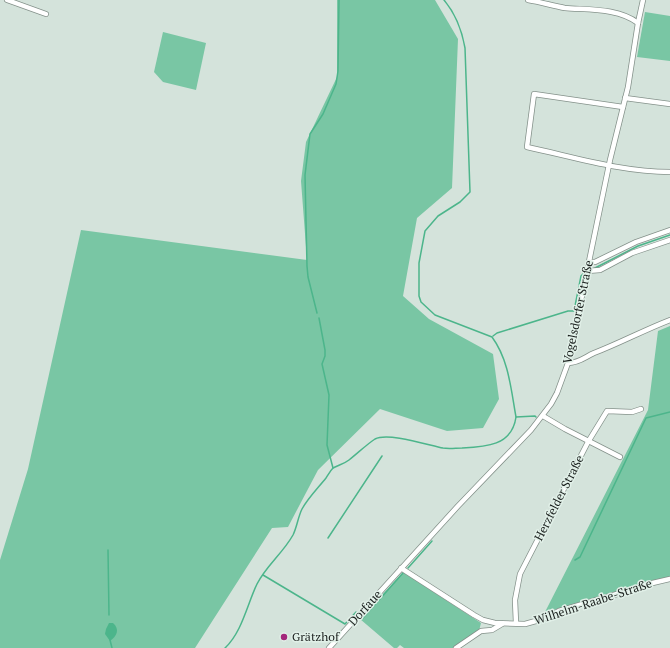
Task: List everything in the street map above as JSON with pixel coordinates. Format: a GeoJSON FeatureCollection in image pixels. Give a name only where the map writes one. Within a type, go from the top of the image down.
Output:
{"type":"FeatureCollection","features":[{"type":"Feature","properties":{"kind":"street"},"geometry":{"type":"LineString","coordinates":[[7,0],[46,14]]}},
{"type":"Feature","properties":{"kind":"street"},"geometry":{"type":"LineString","coordinates":[[528,0],[546,1],[560,7],[582,8],[629,16],[638,23]]}},
{"type":"Feature","properties":{"kind":"street","name":"Vogelsdorfer Straße"},"geometry":{"type":"LineString","coordinates":[[401,568],[458,506],[524,439],[543,416],[557,393],[568,362],[625,98],[643,0]]}},
{"type":"Feature","properties":{"kind":"street"},"geometry":{"type":"LineString","coordinates":[[623,107],[534,94],[527,147],[610,165],[651,171],[670,172]]}},
{"type":"Feature","properties":{"kind":"street"},"geometry":{"type":"LineString","coordinates":[[625,98],[670,104]]}},
{"type":"Feature","properties":{"kind":"street"},"geometry":{"type":"LineString","coordinates":[[589,262],[595,262],[636,242],[670,230]]}},
{"type":"Feature","properties":{"kind":"street"},"geometry":{"type":"LineString","coordinates":[[587,271],[600,270],[632,253],[670,240]]}},
{"type":"Feature","properties":{"kind":"street"},"geometry":{"type":"LineString","coordinates":[[568,362],[574,363],[582,360],[593,353],[605,350],[670,320]]}},
{"type":"Feature","properties":{"kind":"street","name":"Herzfelder Straße"},"geometry":{"type":"LineString","coordinates":[[516,623],[515,600],[520,574],[588,442],[607,411],[632,412],[641,410]]}},
{"type":"Feature","properties":{"kind":"street"},"geometry":{"type":"LineString","coordinates":[[543,416],[588,442],[620,457]]}},
{"type":"Feature","properties":{"kind":"street"},"geometry":{"type":"LineString","coordinates":[[401,568],[474,615],[484,620],[502,624]]}},
{"type":"Feature","properties":{"kind":"street","name":"Dorfaue"},"geometry":{"type":"LineString","coordinates":[[328,648],[401,568]]}},
{"type":"Feature","properties":{"kind":"street","name":"Wilhelm-Raabe-Straße"},"geometry":{"type":"LineString","coordinates":[[502,624],[525,624],[543,619],[559,611],[644,585],[670,579]]}},
{"type":"Feature","properties":{"kind":"street"},"geometry":{"type":"LineString","coordinates":[[456,648],[480,631],[492,630],[502,624]]}},
{"type":"Feature","properties":{"kind":"shaded area"},"geometry":{"type":"Polygon","coordinates":[[[337,0],[435,0],[458,39],[452,188],[417,218],[403,296],[429,319],[493,354],[499,399],[483,428],[447,431],[380,409],[318,470],[288,527],[272,528],[195,648],[0,648],[0,560],[28,469],[81,230],[307,260],[301,181],[306,142],[337,77],[337,0]]]}},
{"type":"Feature","properties":{"kind":"shaded area"},"geometry":{"type":"Polygon","coordinates":[[[645,12],[670,16],[670,61],[637,57],[645,12]]]}},
{"type":"Feature","properties":{"kind":"shaded area"},"geometry":{"type":"Polygon","coordinates":[[[163,32],[206,43],[196,90],[163,82],[154,72],[163,32]]]}},
{"type":"Feature","properties":{"kind":"shaded area"},"geometry":{"type":"Polygon","coordinates":[[[670,326],[670,580],[545,612],[648,410],[658,331],[670,326]]]}},
{"type":"Feature","properties":{"kind":"shaded area"},"geometry":{"type":"Polygon","coordinates":[[[403,572],[481,623],[479,631],[454,648],[404,648],[400,645],[397,648],[394,648],[360,619],[403,572]]]}},
{"type":"Feature","properties":{"kind":"shaded area"},"geometry":{"type":"Polygon","coordinates":[[[109,623],[113,623],[117,630],[116,635],[110,641],[105,634],[109,623]]]}},
{"type":"Feature","properties":{"kind":"waterway"},"geometry":{"type":"LineString","coordinates":[[317,313],[308,277],[307,266],[305,175],[310,134],[323,114],[336,84],[338,71],[339,0]]}},
{"type":"Feature","properties":{"kind":"waterway"},"geometry":{"type":"LineString","coordinates":[[225,648],[236,634],[244,618],[253,592],[261,577],[293,535],[304,505],[333,468],[347,461],[372,441],[381,437],[398,438],[445,448],[471,448],[496,443],[509,434],[513,427],[516,417],[511,386],[506,365],[498,346],[492,337],[435,315],[421,302],[419,296],[419,263],[425,231],[438,216],[460,202],[470,192],[465,48],[458,22],[444,0]]}},
{"type":"Feature","properties":{"kind":"waterway"},"geometry":{"type":"LineString","coordinates":[[595,268],[638,246],[670,235]]}},
{"type":"Feature","properties":{"kind":"waterway"},"geometry":{"type":"LineString","coordinates":[[493,336],[497,333],[568,311],[574,311],[581,276],[583,274]]}},
{"type":"Feature","properties":{"kind":"waterway"},"geometry":{"type":"LineString","coordinates":[[319,318],[325,350],[325,356],[322,364],[329,395],[327,445],[333,468]]}},
{"type":"Feature","properties":{"kind":"waterway"},"geometry":{"type":"LineString","coordinates":[[575,560],[580,557],[646,418],[670,412]]}},
{"type":"Feature","properties":{"kind":"waterway"},"geometry":{"type":"LineString","coordinates":[[516,417],[536,417]]}},
{"type":"Feature","properties":{"kind":"waterway"},"geometry":{"type":"LineString","coordinates":[[328,538],[382,456]]}},
{"type":"Feature","properties":{"kind":"waterway"},"geometry":{"type":"LineString","coordinates":[[408,568],[432,541]]}},
{"type":"Feature","properties":{"kind":"waterway"},"geometry":{"type":"LineString","coordinates":[[108,550],[109,615]]}},
{"type":"Feature","properties":{"kind":"waterway"},"geometry":{"type":"LineString","coordinates":[[363,618],[403,573]]}},
{"type":"Feature","properties":{"kind":"waterway"},"geometry":{"type":"LineString","coordinates":[[263,575],[345,624],[356,612]]}},
{"type":"Feature","properties":{"kind":"waterway"},"geometry":{"type":"LineString","coordinates":[[110,640],[112,648]]}},
{"type":"Feature","properties":{"kind":"place","name":"Grätzhof"},"geometry":{"type":"Point","coordinates":[284,637]}}]}
